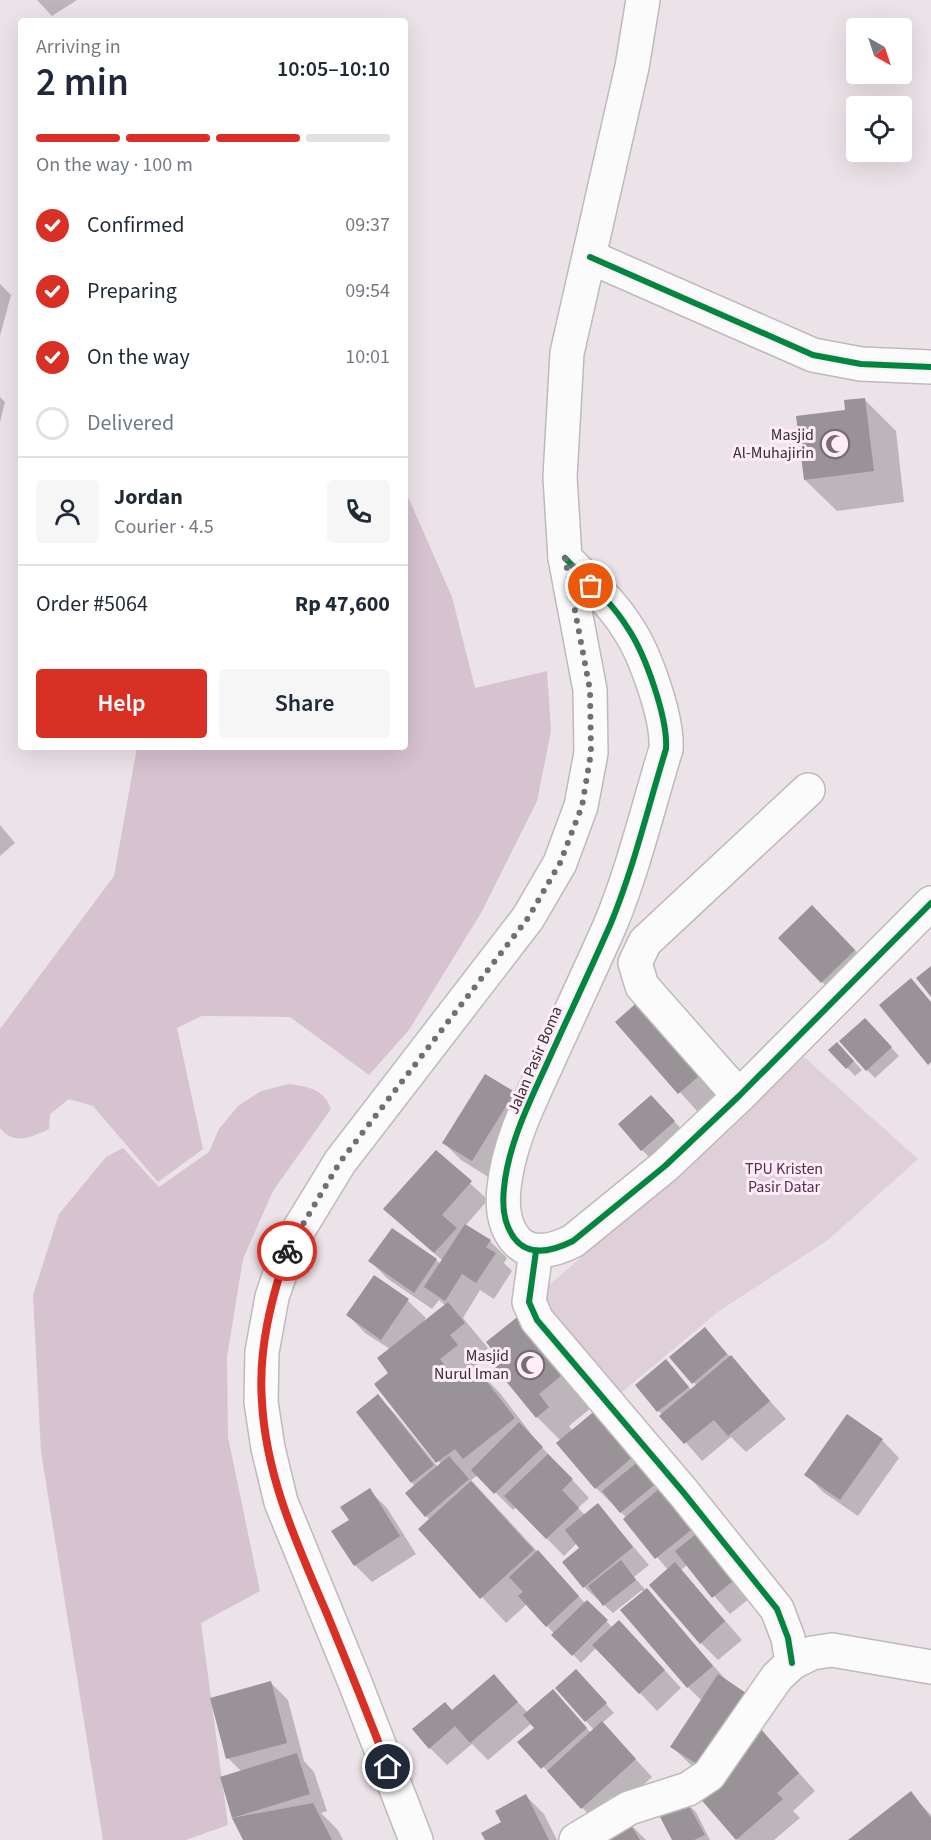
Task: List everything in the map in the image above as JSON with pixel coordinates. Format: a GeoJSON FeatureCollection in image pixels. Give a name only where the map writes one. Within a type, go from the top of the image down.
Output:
{"type":"FeatureCollection","features":[{"type":"Feature","properties":{"kind":"main road"},"geometry":{"type":"LineString","coordinates":[[416,1840],[281,1502],[267,1448],[261,1402],[262,1352],[272,1297],[290,1244],[340,1162],[528,918],[560,863],[582,806],[591,753],[590,690],[565,558],[560,477],[567,353],[632,67],[644,0]]}},
{"type":"Feature","properties":{"kind":"main road"},"geometry":{"type":"LineString","coordinates":[[590,257],[813,356],[861,364],[931,367]]}},
{"type":"Feature","properties":{"kind":"main road","name":"Jalan Pasir Boma"},"geometry":{"type":"LineString","coordinates":[[536,1251],[520,1245],[508,1230],[503,1213],[504,1187],[510,1158],[528,1105],[621,897],[666,749],[662,712],[628,627],[565,558]]}},
{"type":"Feature","properties":{"kind":"main road"},"geometry":{"type":"LineString","coordinates":[[739,1096],[642,986],[635,963],[645,942],[808,790]]}},
{"type":"Feature","properties":{"kind":"main road"},"geometry":{"type":"LineString","coordinates":[[792,1663],[789,1638],[777,1608],[683,1492],[537,1320],[529,1302],[536,1251],[556,1249],[573,1241],[665,1166],[739,1096],[931,903]]}},
{"type":"Feature","properties":{"kind":"main road"},"geometry":{"type":"LineString","coordinates":[[576,1840],[630,1808],[688,1789],[710,1775],[777,1677],[792,1663],[812,1653],[832,1650],[931,1667]]}},
{"type":"Feature","properties":{"kind":"green space","name":"TPU Kristen Pasir Datar"},"geometry":{"type":"Polygon","coordinates":[[[804,1057],[918,1159],[828,1240],[719,1311],[616,1397],[545,1311],[548,1286],[674,1177],[804,1057]]]}},
{"type":"Feature","properties":{"kind":"shaded area"},"geometry":{"type":"Polygon","coordinates":[[[408,497],[452,597],[475,688],[547,671],[551,731],[537,801],[481,913],[409,1030],[369,1075],[290,1017],[202,1016],[177,1028],[203,1149],[158,1182],[93,1106],[69,1099],[50,1114],[49,1129],[23,1138],[11,1137],[0,1128],[0,1029],[114,876],[136,750],[408,750],[408,497]]]}},
{"type":"Feature","properties":{"kind":"shaded area"},"geometry":{"type":"Polygon","coordinates":[[[289,1084],[315,1090],[324,1097],[331,1109],[273,1191],[243,1259],[227,1357],[228,1437],[260,1591],[201,1623],[228,1825],[186,1840],[103,1840],[41,1452],[33,1295],[59,1214],[106,1157],[123,1148],[159,1187],[209,1152],[219,1129],[238,1106],[261,1091],[289,1084]]]}},
{"type":"Feature","properties":{"kind":"building","name":"Masjid Al-Muhajirin"},"geometry":{"type":"Polygon","coordinates":[[[865,398],[874,471],[804,480],[796,416],[845,410],[844,400],[865,398]]]}},
{"type":"Feature","properties":{"kind":"building"},"geometry":{"type":"Polygon","coordinates":[[[812,905],[855,950],[821,983],[778,938],[812,905]]]}},
{"type":"Feature","properties":{"kind":"building"},"geometry":{"type":"Polygon","coordinates":[[[931,966],[931,997],[916,978],[931,966]]]}},
{"type":"Feature","properties":{"kind":"building"},"geometry":{"type":"Polygon","coordinates":[[[911,978],[931,1002],[931,1062],[928,1065],[879,1005],[911,978]]]}},
{"type":"Feature","properties":{"kind":"building"},"geometry":{"type":"Polygon","coordinates":[[[641,999],[705,1071],[678,1094],[615,1022],[641,999]]]}},
{"type":"Feature","properties":{"kind":"building"},"geometry":{"type":"Polygon","coordinates":[[[865,1018],[892,1047],[866,1071],[839,1041],[865,1018]]]}},
{"type":"Feature","properties":{"kind":"building"},"geometry":{"type":"Polygon","coordinates":[[[837,1042],[854,1061],[846,1069],[828,1050],[837,1042]]]}},
{"type":"Feature","properties":{"kind":"building"},"geometry":{"type":"Polygon","coordinates":[[[485,1074],[515,1092],[472,1161],[442,1143],[485,1074]]]}},
{"type":"Feature","properties":{"kind":"building"},"geometry":{"type":"Polygon","coordinates":[[[651,1095],[675,1121],[641,1151],[618,1124],[651,1095]]]}},
{"type":"Feature","properties":{"kind":"building"},"geometry":{"type":"Polygon","coordinates":[[[436,1150],[472,1181],[442,1215],[457,1228],[434,1253],[383,1209],[436,1150]]]}},
{"type":"Feature","properties":{"kind":"building"},"geometry":{"type":"Polygon","coordinates":[[[465,1224],[491,1240],[486,1247],[496,1253],[476,1283],[462,1274],[445,1301],[424,1287],[465,1224]]]}},
{"type":"Feature","properties":{"kind":"building"},"geometry":{"type":"Polygon","coordinates":[[[392,1228],[437,1259],[414,1293],[368,1261],[392,1228]]]}},
{"type":"Feature","properties":{"kind":"building"},"geometry":{"type":"Polygon","coordinates":[[[374,1275],[409,1299],[381,1340],[346,1315],[374,1275]]]}},
{"type":"Feature","properties":{"kind":"building"},"geometry":{"type":"Polygon","coordinates":[[[448,1302],[465,1323],[450,1335],[458,1345],[440,1359],[455,1379],[474,1365],[515,1418],[463,1459],[455,1449],[436,1463],[374,1384],[388,1373],[377,1358],[448,1302]]]}},
{"type":"Feature","properties":{"kind":"building","name":"Masjid Nurul Iman"},"geometry":{"type":"Polygon","coordinates":[[[521,1314],[567,1371],[539,1394],[549,1407],[536,1418],[495,1368],[502,1362],[486,1342],[521,1314]]]}},
{"type":"Feature","properties":{"kind":"building"},"geometry":{"type":"Polygon","coordinates":[[[705,1327],[727,1354],[692,1384],[669,1357],[705,1327]]]}},
{"type":"Feature","properties":{"kind":"building"},"geometry":{"type":"Polygon","coordinates":[[[731,1355],[770,1401],[728,1436],[714,1420],[684,1444],[659,1416],[731,1355]]]}},
{"type":"Feature","properties":{"kind":"building"},"geometry":{"type":"Polygon","coordinates":[[[666,1359],[689,1387],[657,1412],[635,1385],[666,1359]]]}},
{"type":"Feature","properties":{"kind":"building"},"geometry":{"type":"Polygon","coordinates":[[[378,1394],[434,1465],[411,1483],[356,1412],[378,1394]]]}},
{"type":"Feature","properties":{"kind":"building"},"geometry":{"type":"Polygon","coordinates":[[[603,1404],[641,1450],[595,1489],[556,1443],[603,1404]]]}},
{"type":"Feature","properties":{"kind":"building"},"geometry":{"type":"Polygon","coordinates":[[[847,1414],[883,1439],[840,1500],[804,1475],[847,1414]]]}},
{"type":"Feature","properties":{"kind":"building"},"geometry":{"type":"Polygon","coordinates":[[[519,1422],[543,1447],[494,1494],[471,1470],[519,1422]]]}},
{"type":"Feature","properties":{"kind":"building"},"geometry":{"type":"Polygon","coordinates":[[[548,1454],[573,1479],[562,1490],[579,1508],[546,1539],[504,1496],[548,1454]]]}},
{"type":"Feature","properties":{"kind":"building"},"geometry":{"type":"Polygon","coordinates":[[[449,1456],[469,1479],[425,1517],[405,1493],[449,1456]]]}},
{"type":"Feature","properties":{"kind":"building"},"geometry":{"type":"Polygon","coordinates":[[[645,1456],[663,1478],[620,1513],[602,1491],[645,1456]]]}},
{"type":"Feature","properties":{"kind":"building"},"geometry":{"type":"Polygon","coordinates":[[[471,1481],[534,1550],[480,1599],[418,1529],[471,1481]]]}},
{"type":"Feature","properties":{"kind":"building"},"geometry":{"type":"Polygon","coordinates":[[[370,1488],[400,1536],[354,1566],[331,1531],[349,1520],[340,1507],[370,1488]]]}},
{"type":"Feature","properties":{"kind":"building"},"geometry":{"type":"Polygon","coordinates":[[[659,1489],[669,1501],[673,1498],[684,1512],[679,1516],[691,1530],[655,1559],[623,1519],[659,1489]]]}},
{"type":"Feature","properties":{"kind":"building"},"geometry":{"type":"Polygon","coordinates":[[[598,1503],[633,1547],[583,1588],[562,1562],[579,1548],[565,1530],[598,1503]]]}},
{"type":"Feature","properties":{"kind":"building"},"geometry":{"type":"Polygon","coordinates":[[[706,1526],[743,1573],[712,1598],[675,1551],[706,1526]]]}},
{"type":"Feature","properties":{"kind":"building"},"geometry":{"type":"Polygon","coordinates":[[[538,1550],[579,1596],[546,1627],[518,1596],[523,1592],[509,1577],[538,1550]]]}},
{"type":"Feature","properties":{"kind":"building"},"geometry":{"type":"Polygon","coordinates":[[[621,1560],[636,1580],[603,1606],[588,1586],[621,1560]]]}},
{"type":"Feature","properties":{"kind":"building"},"geometry":{"type":"Polygon","coordinates":[[[675,1562],[725,1621],[700,1644],[649,1585],[675,1562]]]}},
{"type":"Feature","properties":{"kind":"building"},"geometry":{"type":"Polygon","coordinates":[[[647,1588],[713,1666],[687,1688],[620,1610],[647,1588]]]}},
{"type":"Feature","properties":{"kind":"building"},"geometry":{"type":"Polygon","coordinates":[[[587,1600],[608,1620],[572,1656],[551,1635],[587,1600]]]}},
{"type":"Feature","properties":{"kind":"building"},"geometry":{"type":"Polygon","coordinates":[[[619,1620],[665,1670],[639,1694],[592,1645],[619,1620]]]}},
{"type":"Feature","properties":{"kind":"building"},"geometry":{"type":"Polygon","coordinates":[[[576,1669],[607,1703],[585,1722],[555,1688],[576,1669]]]}},
{"type":"Feature","properties":{"kind":"building"},"geometry":{"type":"Polygon","coordinates":[[[494,1674],[518,1702],[470,1743],[455,1726],[429,1749],[412,1729],[445,1702],[452,1710],[494,1674]]]}},
{"type":"Feature","properties":{"kind":"building"},"geometry":{"type":"Polygon","coordinates":[[[718,1674],[749,1695],[702,1767],[670,1747],[718,1674]]]}},
{"type":"Feature","properties":{"kind":"building"},"geometry":{"type":"Polygon","coordinates":[[[271,1681],[287,1743],[226,1759],[210,1698],[271,1681]]]}},
{"type":"Feature","properties":{"kind":"building"},"geometry":{"type":"Polygon","coordinates":[[[553,1689],[587,1728],[541,1769],[517,1742],[534,1728],[523,1715],[553,1689]]]}},
{"type":"Feature","properties":{"kind":"building"},"geometry":{"type":"Polygon","coordinates":[[[602,1721],[636,1759],[581,1809],[547,1771],[602,1721]]]}},
{"type":"Feature","properties":{"kind":"building"},"geometry":{"type":"Polygon","coordinates":[[[761,1729],[799,1773],[777,1793],[783,1799],[736,1840],[698,1796],[761,1729]]]}},
{"type":"Feature","properties":{"kind":"building"},"geometry":{"type":"Polygon","coordinates":[[[297,1753],[310,1794],[232,1818],[220,1777],[297,1753]]]}},
{"type":"Feature","properties":{"kind":"building"},"geometry":{"type":"Polygon","coordinates":[[[911,1791],[931,1818],[931,1840],[848,1840],[911,1791]]]}},
{"type":"Feature","properties":{"kind":"building"},"geometry":{"type":"Polygon","coordinates":[[[526,1794],[549,1840],[485,1840],[481,1833],[501,1822],[495,1811],[526,1794]]]}},
{"type":"Feature","properties":{"kind":"building"},"geometry":{"type":"Polygon","coordinates":[[[687,1802],[705,1835],[694,1840],[672,1840],[660,1817],[687,1802]]]}},
{"type":"Feature","properties":{"kind":"building"},"geometry":{"type":"Polygon","coordinates":[[[313,1803],[332,1840],[243,1840],[232,1818],[313,1803]]]}},
{"type":"Feature","properties":{"kind":"building"},"geometry":{"type":"Polygon","coordinates":[[[627,1819],[640,1840],[598,1840],[627,1819]]]}},
{"type":"Feature","properties":{"kind":"cycle path"},"geometry":{"type":"LineString","coordinates":[[590,257],[813,355],[861,364],[931,367]]}},
{"type":"Feature","properties":{"kind":"cycle path"},"geometry":{"type":"LineString","coordinates":[[565,558],[614,608],[634,638],[654,686],[666,736],[666,749],[634,859],[611,923],[514,1141],[506,1172],[503,1201],[508,1227],[521,1245],[528,1249],[543,1250],[573,1241],[665,1166],[739,1096],[931,903]]}},
{"type":"Feature","properties":{"kind":"cycle path"},"geometry":{"type":"LineString","coordinates":[[536,1251],[529,1302],[537,1320],[683,1492],[777,1609],[788,1638],[792,1663]]}},
{"type":"Feature","properties":{"kind":"way so far"},"geometry":{"type":"LineString","coordinates":[[287,1251],[340,1162],[528,918],[560,863],[582,806],[591,753],[590,690],[565,558],[591,586]]}},
{"type":"Feature","properties":{"kind":"place","name":"Masjid Al-Muhajirin"},"geometry":{"type":"Point","coordinates":[835,444]}},
{"type":"Feature","properties":{"kind":"place","name":"Masjid Nurul Iman"},"geometry":{"type":"Point","coordinates":[530,1365]}},
{"type":"Feature","properties":{"kind":"route"},"geometry":{"type":"LineString","coordinates":[[287,1251],[272,1297],[262,1352],[261,1402],[267,1448],[281,1502],[388,1767]]}}]}
